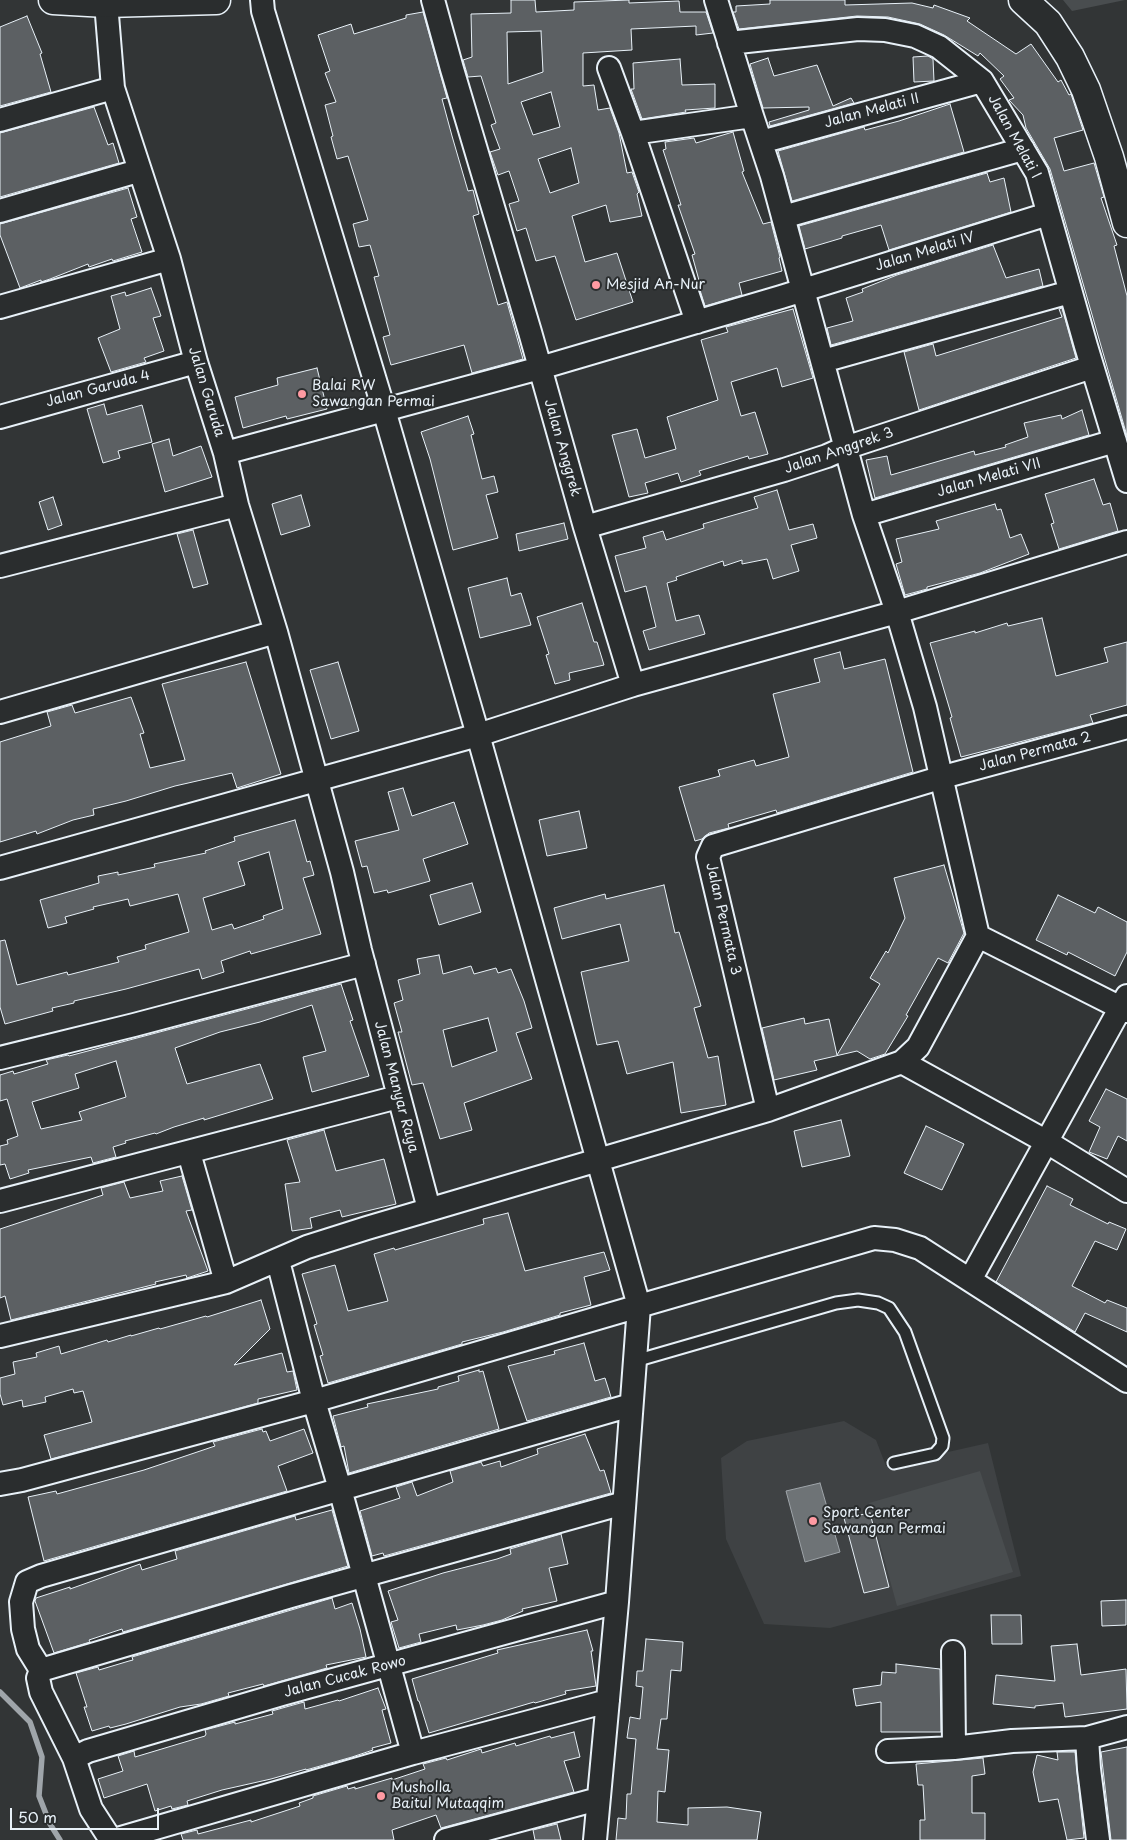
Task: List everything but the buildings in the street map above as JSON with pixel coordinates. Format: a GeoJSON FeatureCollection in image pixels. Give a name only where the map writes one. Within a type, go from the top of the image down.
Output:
{"type":"FeatureCollection","features":[{"type":"Feature","properties":{"kind":"street"},"geometry":{"type":"LineString","coordinates":[[55,0],[106,4],[216,0]]}},
{"type":"Feature","properties":{"kind":"street"},"geometry":{"type":"LineString","coordinates":[[262,0],[263,11],[384,410],[478,735],[639,1306],[617,1602],[595,1840]]}},
{"type":"Feature","properties":{"kind":"street","name":"Jalan Anggrek"},"geometry":{"type":"LineString","coordinates":[[433,0],[585,527],[634,685]]}},
{"type":"Feature","properties":{"kind":"street"},"geometry":{"type":"LineString","coordinates":[[0,1336],[226,1282],[307,1247],[429,1209],[768,1110],[902,1062],[918,1047],[978,936],[943,777],[925,707],[897,612],[864,515],[772,176],[716,0]]}},
{"type":"Feature","properties":{"kind":"street"},"geometry":{"type":"LineString","coordinates":[[1023,0],[1048,23],[1070,57],[1086,90],[1109,157],[1127,223]]}},
{"type":"Feature","properties":{"kind":"street","name":"Jalan Garuda"},"geometry":{"type":"LineString","coordinates":[[106,4],[113,88],[168,260],[196,362],[225,454],[237,505],[276,632],[316,779]]}},
{"type":"Feature","properties":{"kind":"street","name":"Jalan Melati I"},"geometry":{"type":"LineString","coordinates":[[729,43],[858,29],[885,30],[915,36],[939,48],[982,81],[1037,173],[1070,292],[1127,481]]}},
{"type":"Feature","properties":{"kind":"street"},"geometry":{"type":"LineString","coordinates":[[610,68],[634,133],[697,322]]}},
{"type":"Feature","properties":{"kind":"street","name":"Jalan Melati II"},"geometry":{"type":"LineString","coordinates":[[761,142],[982,81]]}},
{"type":"Feature","properties":{"kind":"street"},"geometry":{"type":"LineString","coordinates":[[0,120],[113,88]]}},
{"type":"Feature","properties":{"kind":"street"},"geometry":{"type":"LineString","coordinates":[[634,133],[752,116]]}},
{"type":"Feature","properties":{"kind":"street"},"geometry":{"type":"LineString","coordinates":[[782,217],[1023,148]]}},
{"type":"Feature","properties":{"kind":"street"},"geometry":{"type":"LineString","coordinates":[[0,211],[138,170]]}},
{"type":"Feature","properties":{"kind":"street","name":"Jalan Melati IV"},"geometry":{"type":"LineString","coordinates":[[225,454],[540,368],[697,322],[1048,214]]}},
{"type":"Feature","properties":{"kind":"street"},"geometry":{"type":"LineString","coordinates":[[0,307],[168,260]]}},
{"type":"Feature","properties":{"kind":"street"},"geometry":{"type":"LineString","coordinates":[[823,361],[1070,292]]}},
{"type":"Feature","properties":{"kind":"street","name":"Jalan Garuda 4"},"geometry":{"type":"LineString","coordinates":[[0,417],[196,362]]}},
{"type":"Feature","properties":{"kind":"street","name":"Jalan Anggrek 3"},"geometry":{"type":"LineString","coordinates":[[585,527],[784,470],[828,456],[845,448],[1092,367]]}},
{"type":"Feature","properties":{"kind":"street","name":"Jalan Melati VII"},"geometry":{"type":"LineString","coordinates":[[864,515],[1115,441]]}},
{"type":"Feature","properties":{"kind":"street"},"geometry":{"type":"LineString","coordinates":[[0,566],[237,505]]}},
{"type":"Feature","properties":{"kind":"street"},"geometry":{"type":"LineString","coordinates":[[0,868],[478,735],[634,685],[897,612],[1127,542]]}},
{"type":"Feature","properties":{"kind":"street"},"geometry":{"type":"LineString","coordinates":[[0,712],[276,632]]}},
{"type":"Feature","properties":{"kind":"street","name":"Jalan Permata 2"},"geometry":{"type":"LineString","coordinates":[[943,777],[1127,727]]}},
{"type":"Feature","properties":{"kind":"street","name":"Jalan Permata 3"},"geometry":{"type":"LineString","coordinates":[[768,1110],[708,857],[713,846],[943,777]]}},
{"type":"Feature","properties":{"kind":"street","name":"Jalan Manyar Raya"},"geometry":{"type":"LineString","coordinates":[[316,779],[342,872],[398,1097],[429,1209]]}},
{"type":"Feature","properties":{"kind":"street"},"geometry":{"type":"LineString","coordinates":[[970,1280],[1125,1005],[978,936]]}},
{"type":"Feature","properties":{"kind":"street"},"geometry":{"type":"LineString","coordinates":[[0,1058],[134,1025],[364,964]]}},
{"type":"Feature","properties":{"kind":"street"},"geometry":{"type":"LineString","coordinates":[[902,1062],[1047,1142],[1127,1191]]}},
{"type":"Feature","properties":{"kind":"street"},"geometry":{"type":"LineString","coordinates":[[0,1201],[398,1097]]}},
{"type":"Feature","properties":{"kind":"street"},"geometry":{"type":"LineString","coordinates":[[189,1152],[226,1282]]}},
{"type":"Feature","properties":{"kind":"street"},"geometry":{"type":"LineString","coordinates":[[0,1484],[22,1480],[314,1401],[874,1238],[895,1240],[920,1248],[1127,1380]]}},
{"type":"Feature","properties":{"kind":"street"},"geometry":{"type":"LineString","coordinates":[[278,1260],[314,1401],[414,1753]]}},
{"type":"Feature","properties":{"kind":"street"},"geometry":{"type":"LineString","coordinates":[[41,1670],[31,1657],[23,1629],[21,1602],[27,1582],[40,1576],[632,1405]]}},
{"type":"Feature","properties":{"kind":"street"},"geometry":{"type":"LineString","coordinates":[[41,1670],[624,1503]]}},
{"type":"Feature","properties":{"kind":"street","name":"Jalan Cucak Rowo"},"geometry":{"type":"LineString","coordinates":[[74,1758],[88,1751],[282,1694],[617,1602]]}},
{"type":"Feature","properties":{"kind":"street"},"geometry":{"type":"LineString","coordinates":[[953,1652],[954,1748]]}},
{"type":"Feature","properties":{"kind":"street"},"geometry":{"type":"LineString","coordinates":[[41,1670],[38,1686],[74,1758],[91,1809],[113,1840],[414,1753],[608,1701]]}},
{"type":"Feature","properties":{"kind":"street"},"geometry":{"type":"LineString","coordinates":[[888,1751],[954,1748],[1012,1741],[1087,1738],[1127,1727]]}},
{"type":"Feature","properties":{"kind":"street"},"geometry":{"type":"LineString","coordinates":[[1087,1738],[1098,1840]]}},
{"type":"Feature","properties":{"kind":"street"},"geometry":{"type":"LineString","coordinates":[[446,1840],[598,1799]]}},
{"type":"Feature","properties":{"kind":"lane"},"geometry":{"type":"LineString","coordinates":[[635,1361],[836,1302],[858,1300],[878,1303],[889,1308],[905,1332],[943,1438],[942,1446],[934,1454],[894,1463]]}},
{"type":"Feature","properties":{"kind":"shaded area"},"geometry":{"type":"Polygon","coordinates":[[[1063,0],[1125,0],[1072,11],[1063,0]]]}},
{"type":"Feature","properties":{"kind":"shaded area","name":"Sport Center Sawangan Permai"},"geometry":{"type":"Polygon","coordinates":[[[844,1421],[876,1440],[886,1466],[988,1443],[1021,1576],[830,1628],[764,1624],[726,1539],[721,1458],[747,1441],[844,1421]]]}},
{"type":"Feature","properties":{"kind":"shaded area"},"geometry":{"type":"Polygon","coordinates":[[[980,1471],[1013,1572],[897,1606],[869,1503],[980,1471]]]}},
{"type":"Feature","properties":{"kind":"shaded area","name":"Sport Center Sawangan Permai"},"geometry":{"type":"Polygon","coordinates":[[[820,1483],[840,1552],[805,1562],[786,1491],[820,1483]]]}},
{"type":"Feature","properties":{"kind":"waterway"},"geometry":{"type":"LineString","coordinates":[[0,1692],[30,1722],[42,1757],[39,1796],[50,1824],[60,1840]]}},
{"type":"Feature","properties":{"kind":"place","name":"Mesjid An-Nur"},"geometry":{"type":"Point","coordinates":[596,285]}},
{"type":"Feature","properties":{"kind":"place","name":"Balai RW Sawangan Permai"},"geometry":{"type":"Point","coordinates":[302,394]}},
{"type":"Feature","properties":{"kind":"place","name":"Sport Center Sawangan Permai"},"geometry":{"type":"Point","coordinates":[813,1521]}},
{"type":"Feature","properties":{"kind":"place","name":"Musholla Baitul Mutaqqim"},"geometry":{"type":"Point","coordinates":[381,1796]}}]}
